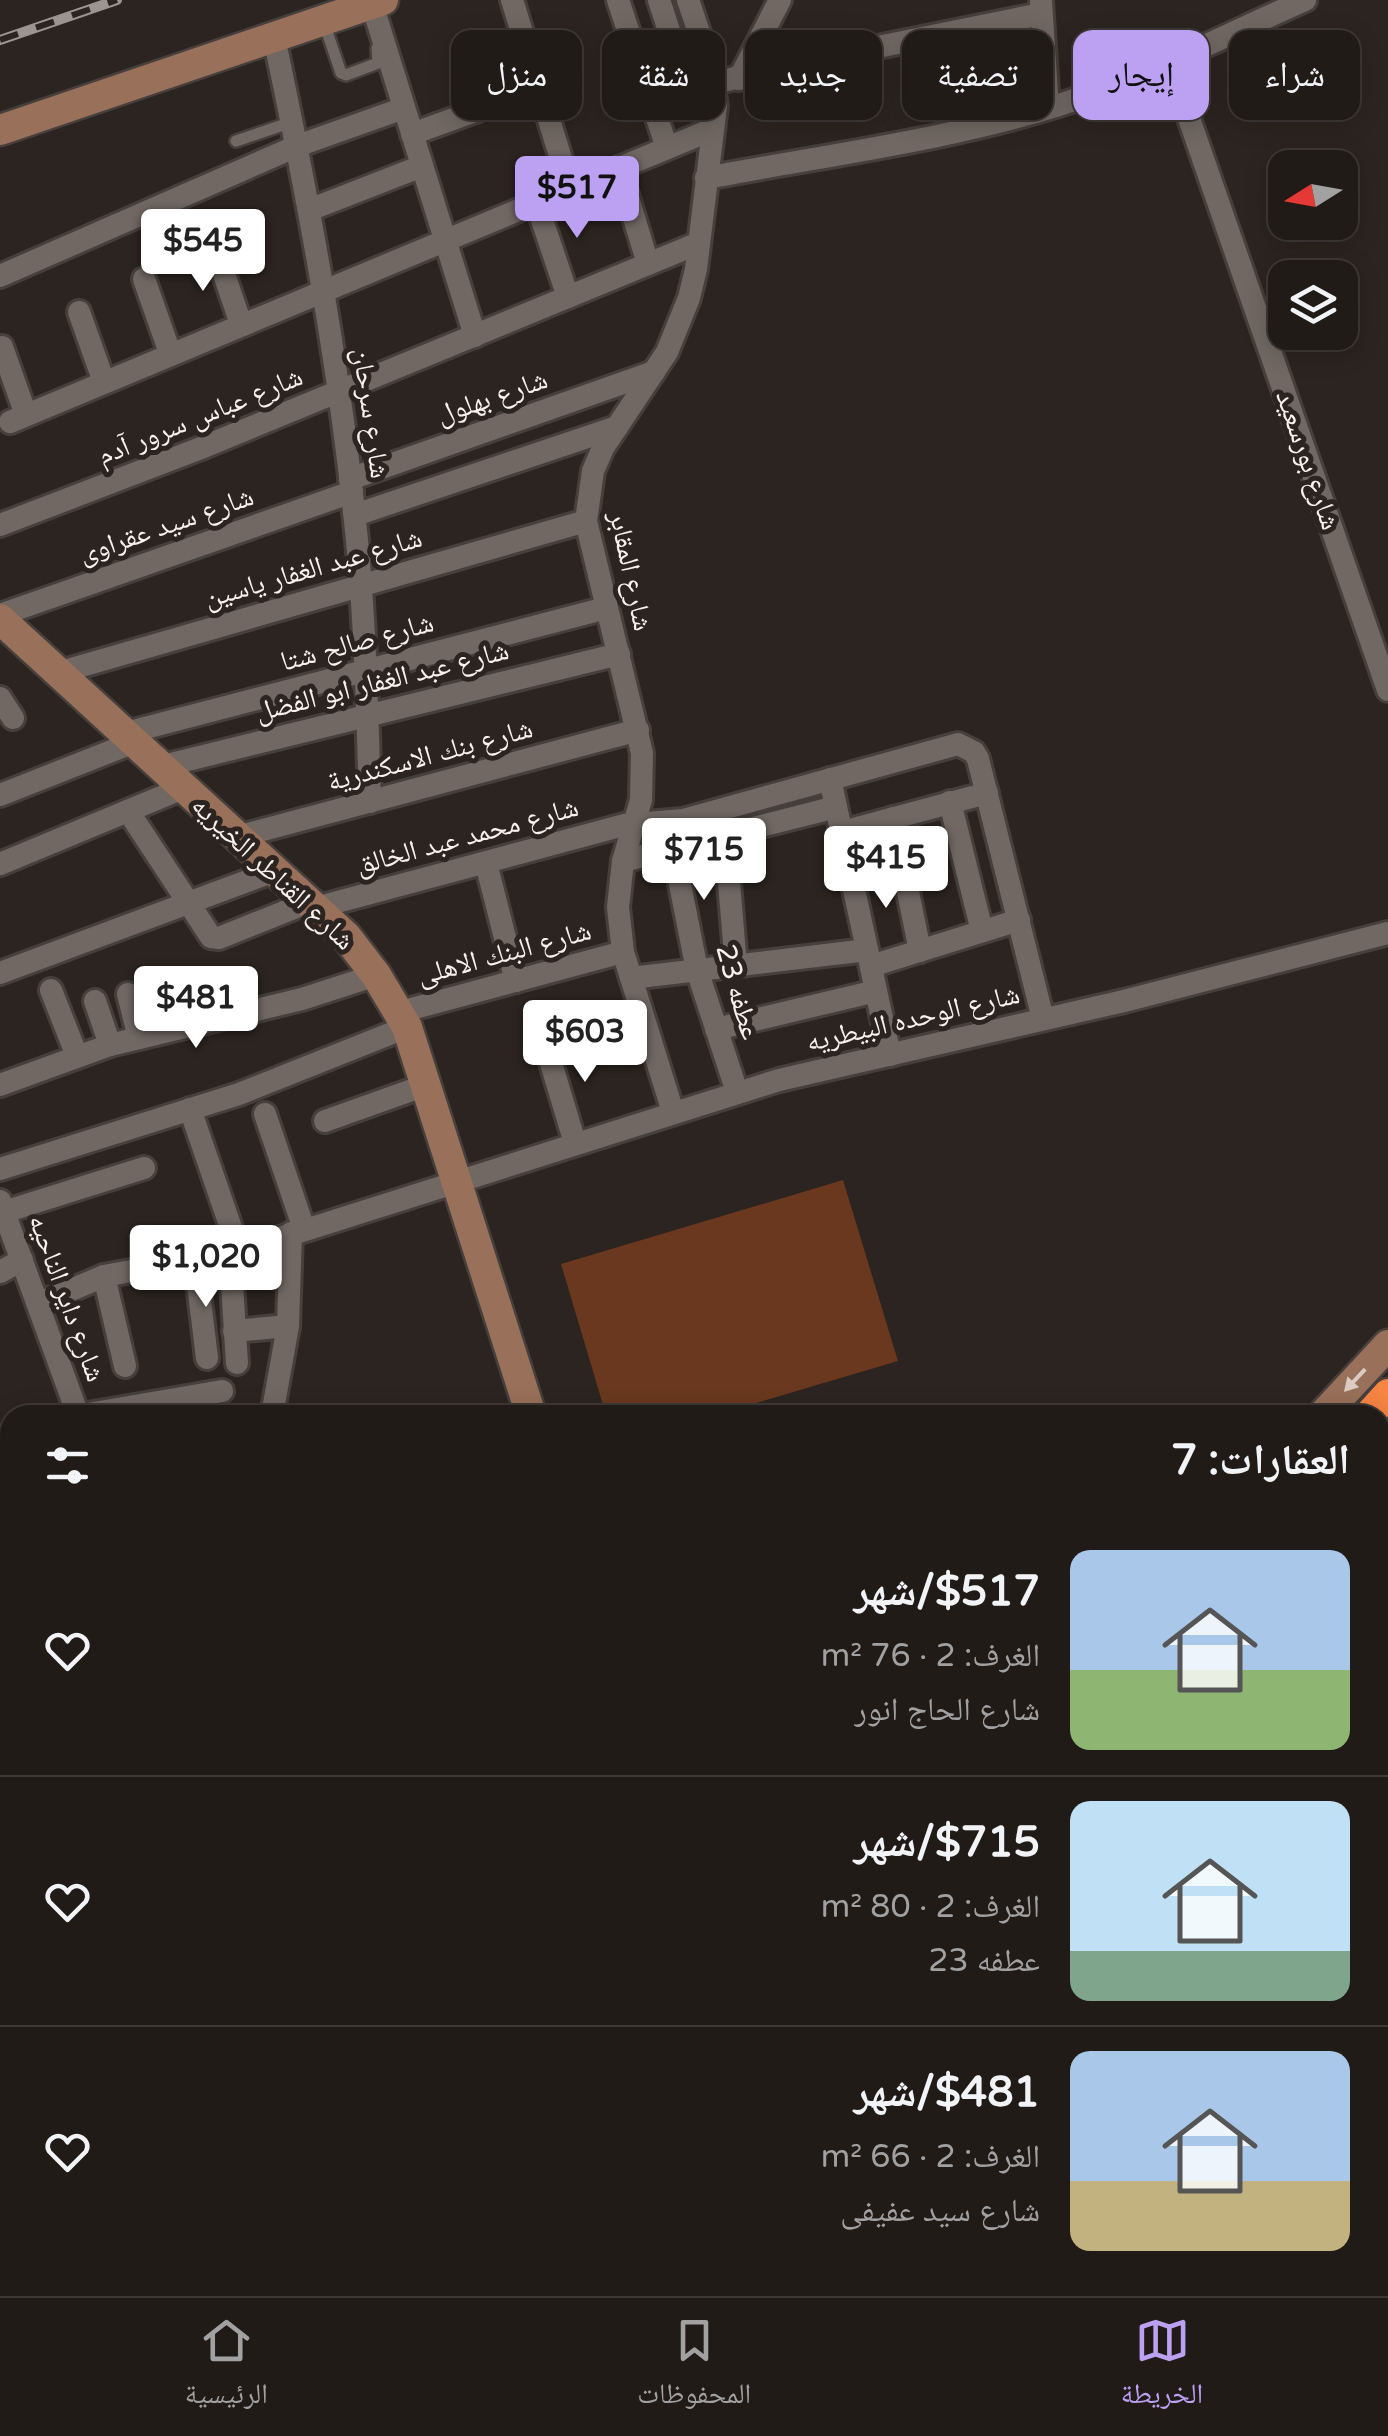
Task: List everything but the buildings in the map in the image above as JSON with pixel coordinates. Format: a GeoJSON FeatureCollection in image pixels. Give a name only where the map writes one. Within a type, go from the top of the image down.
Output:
{"type":"FeatureCollection","features":[{"type":"Feature","properties":{"kind":"main road"},"geometry":{"type":"LineString","coordinates":[[0,130],[373,3]]}},
{"type":"Feature","properties":{"kind":"main road","name":"شارع القناطر الخيريه"},"geometry":{"type":"LineString","coordinates":[[0,619],[346,936],[376,974],[403,1020],[426,1085],[527,1405]]}},
{"type":"Feature","properties":{"kind":"main road"},"geometry":{"type":"LineString","coordinates":[[1332,1405],[1388,1344]]}},
{"type":"Feature","properties":{"kind":"street"},"geometry":{"type":"LineString","coordinates":[[512,0],[570,188]]}},
{"type":"Feature","properties":{"kind":"street"},"geometry":{"type":"LineString","coordinates":[[618,0],[667,148]]}},
{"type":"Feature","properties":{"kind":"street"},"geometry":{"type":"LineString","coordinates":[[658,0],[668,30]]}},
{"type":"Feature","properties":{"kind":"street","name":"شارع المقابر"},"geometry":{"type":"LineString","coordinates":[[688,0],[698,30]]}},
{"type":"Feature","properties":{"kind":"street"},"geometry":{"type":"LineString","coordinates":[[739,78],[780,0]]}},
{"type":"Feature","properties":{"kind":"street"},"geometry":{"type":"LineString","coordinates":[[1209,43],[1305,0]]}},
{"type":"Feature","properties":{"kind":"street"},"geometry":{"type":"LineString","coordinates":[[373,3],[475,336]]}},
{"type":"Feature","properties":{"kind":"street"},"geometry":{"type":"LineString","coordinates":[[725,82],[1041,7]]}},
{"type":"Feature","properties":{"kind":"street","name":"شارع سرحان"},"geometry":{"type":"LineString","coordinates":[[274,37],[324,291],[352,495],[366,670],[370,802]]}},
{"type":"Feature","properties":{"kind":"street"},"geometry":{"type":"LineString","coordinates":[[2,270],[297,146],[404,108]]}},
{"type":"Feature","properties":{"kind":"street"},"geometry":{"type":"LineString","coordinates":[[412,134],[451,120]]}},
{"type":"Feature","properties":{"kind":"street","name":"شارع المقابر"},"geometry":{"type":"LineString","coordinates":[[673,1112],[623,952],[618,907],[624,861],[636,824],[644,777],[638,730],[586,521],[593,471],[654,372],[684,312],[699,244],[713,120]]}},
{"type":"Feature","properties":{"kind":"street"},"geometry":{"type":"LineString","coordinates":[[706,178],[996,120]]}},
{"type":"Feature","properties":{"kind":"street","name":"شارع بورسعيد"},"geometry":{"type":"LineString","coordinates":[[1191,120],[1380,639],[1388,690]]}},
{"type":"Feature","properties":{"kind":"street"},"geometry":{"type":"LineString","coordinates":[[2,347],[18,418],[713,129]]}},
{"type":"Feature","properties":{"kind":"street"},"geometry":{"type":"LineString","coordinates":[[310,210],[422,166]]}},
{"type":"Feature","properties":{"kind":"street"},"geometry":{"type":"LineString","coordinates":[[618,168],[648,264]]}},
{"type":"Feature","properties":{"kind":"street"},"geometry":{"type":"LineString","coordinates":[[536,202],[568,298]]}},
{"type":"Feature","properties":{"kind":"street","name":"شارع عباس سرور آدم"},"geometry":{"type":"LineString","coordinates":[[0,526],[699,244]]}},
{"type":"Feature","properties":{"kind":"street"},"geometry":{"type":"LineString","coordinates":[[216,248],[240,324]]}},
{"type":"Feature","properties":{"kind":"street"},"geometry":{"type":"LineString","coordinates":[[144,279],[170,353]]}},
{"type":"Feature","properties":{"kind":"street"},"geometry":{"type":"LineString","coordinates":[[78,312],[104,382]]}},
{"type":"Feature","properties":{"kind":"street","name":"شارع بهلول"},"geometry":{"type":"LineString","coordinates":[[352,495],[654,372]]}},
{"type":"Feature","properties":{"kind":"street"},"geometry":{"type":"LineString","coordinates":[[352,495],[617,427]]}},
{"type":"Feature","properties":{"kind":"street","name":"شارع سيد عقراوى"},"geometry":{"type":"LineString","coordinates":[[0,619],[352,495]]}},
{"type":"Feature","properties":{"kind":"street","name":"شارع عبد الغفار ياسين"},"geometry":{"type":"LineString","coordinates":[[57,672],[586,521]]}},
{"type":"Feature","properties":{"kind":"street","name":"شارع صالح شتا"},"geometry":{"type":"LineString","coordinates":[[0,794],[127,738],[366,670],[606,608]]}},
{"type":"Feature","properties":{"kind":"street","name":"شارع عبد الغفار ابو الفضل"},"geometry":{"type":"LineString","coordinates":[[159,767],[618,654]]}},
{"type":"Feature","properties":{"kind":"street","name":"شارع بنك الاسكندرية"},"geometry":{"type":"LineString","coordinates":[[236,837],[638,730]]}},
{"type":"Feature","properties":{"kind":"street","name":"شارع محمد عبد الخالق"},"geometry":{"type":"LineString","coordinates":[[187,904],[208,934],[218,938],[312,905],[636,824],[682,820],[948,745],[966,747],[978,760],[987,792]]}},
{"type":"Feature","properties":{"kind":"street"},"geometry":{"type":"LineString","coordinates":[[830,778],[890,1054]]}},
{"type":"Feature","properties":{"kind":"street"},"geometry":{"type":"LineString","coordinates":[[0,864],[183,788]]}},
{"type":"Feature","properties":{"kind":"street"},"geometry":{"type":"LineString","coordinates":[[842,832],[987,792],[1044,1019]]}},
{"type":"Feature","properties":{"kind":"street"},"geometry":{"type":"LineString","coordinates":[[950,802],[982,931]]}},
{"type":"Feature","properties":{"kind":"street"},"geometry":{"type":"LineString","coordinates":[[624,861],[836,807]]}},
{"type":"Feature","properties":{"kind":"street"},"geometry":{"type":"LineString","coordinates":[[128,811],[187,904]]}},
{"type":"Feature","properties":{"kind":"street"},"geometry":{"type":"LineString","coordinates":[[893,818],[920,951]]}},
{"type":"Feature","properties":{"kind":"street"},"geometry":{"type":"LineString","coordinates":[[724,835],[736,966]]}},
{"type":"Feature","properties":{"kind":"street","name":"عطفه 23"},"geometry":{"type":"LineString","coordinates":[[673,848],[697,970],[737,1092]]}},
{"type":"Feature","properties":{"kind":"street"},"geometry":{"type":"LineString","coordinates":[[486,863],[516,981]]}},
{"type":"Feature","properties":{"kind":"street"},"geometry":{"type":"LineString","coordinates":[[0,973],[274,871]]}},
{"type":"Feature","properties":{"kind":"street"},"geometry":{"type":"LineString","coordinates":[[631,978],[920,951],[1019,920]]}},
{"type":"Feature","properties":{"kind":"street","name":"شارع الوحده البيطريه"},"geometry":{"type":"LineString","coordinates":[[40,1303],[104,1276],[234,1252],[737,1092],[1388,933]]}},
{"type":"Feature","properties":{"kind":"street","name":"شارع البنك الاهلى"},"geometry":{"type":"LineString","coordinates":[[0,1170],[239,1094],[403,1020],[516,981],[623,952]]}},
{"type":"Feature","properties":{"kind":"street"},"geometry":{"type":"LineString","coordinates":[[0,1085],[110,1045],[302,999],[376,974]]}},
{"type":"Feature","properties":{"kind":"street"},"geometry":{"type":"LineString","coordinates":[[51,990],[77,1056]]}},
{"type":"Feature","properties":{"kind":"street"},"geometry":{"type":"LineString","coordinates":[[716,1029],[876,991]]}},
{"type":"Feature","properties":{"kind":"street"},"geometry":{"type":"LineString","coordinates":[[128,994],[139,1038]]}},
{"type":"Feature","properties":{"kind":"street"},"geometry":{"type":"LineString","coordinates":[[94,1001],[110,1045]]}},
{"type":"Feature","properties":{"kind":"street"},"geometry":{"type":"LineString","coordinates":[[545,1043],[575,1143]]}},
{"type":"Feature","properties":{"kind":"street"},"geometry":{"type":"LineString","coordinates":[[325,1121],[426,1085]]}},
{"type":"Feature","properties":{"kind":"street"},"geometry":{"type":"LineString","coordinates":[[190,1109],[234,1252],[237,1363]]}},
{"type":"Feature","properties":{"kind":"street"},"geometry":{"type":"LineString","coordinates":[[265,1114],[298,1231],[288,1326],[274,1405]]}},
{"type":"Feature","properties":{"kind":"street"},"geometry":{"type":"LineString","coordinates":[[2,1206],[144,1168]]}},
{"type":"Feature","properties":{"kind":"street","name":"شارع داير الناحيه"},"geometry":{"type":"LineString","coordinates":[[2,1206],[76,1405]]}},
{"type":"Feature","properties":{"kind":"street"},"geometry":{"type":"LineString","coordinates":[[0,1272],[22,1260]]}},
{"type":"Feature","properties":{"kind":"street"},"geometry":{"type":"LineString","coordinates":[[195,1260],[207,1358]]}},
{"type":"Feature","properties":{"kind":"street"},"geometry":{"type":"LineString","coordinates":[[104,1276],[125,1366]]}},
{"type":"Feature","properties":{"kind":"street"},"geometry":{"type":"LineString","coordinates":[[234,1331],[288,1326]]}},
{"type":"Feature","properties":{"kind":"street"},"geometry":{"type":"LineString","coordinates":[[139,1405],[222,1391]]}},
{"type":"Feature","properties":{"kind":"lane"},"geometry":{"type":"LineString","coordinates":[[324,20],[341,74],[374,66],[379,54],[373,3]]}},
{"type":"Feature","properties":{"kind":"lane"},"geometry":{"type":"LineString","coordinates":[[236,141],[292,122]]}},
{"type":"Feature","properties":{"kind":"shaded area"},"geometry":{"type":"Polygon","coordinates":[[[843,1180],[898,1361],[750,1405],[603,1405],[561,1264],[843,1180]]]}},
{"type":"Feature","properties":{"kind":"railway"},"geometry":{"type":"LineString","coordinates":[[0,40],[117,0]]}}]}
